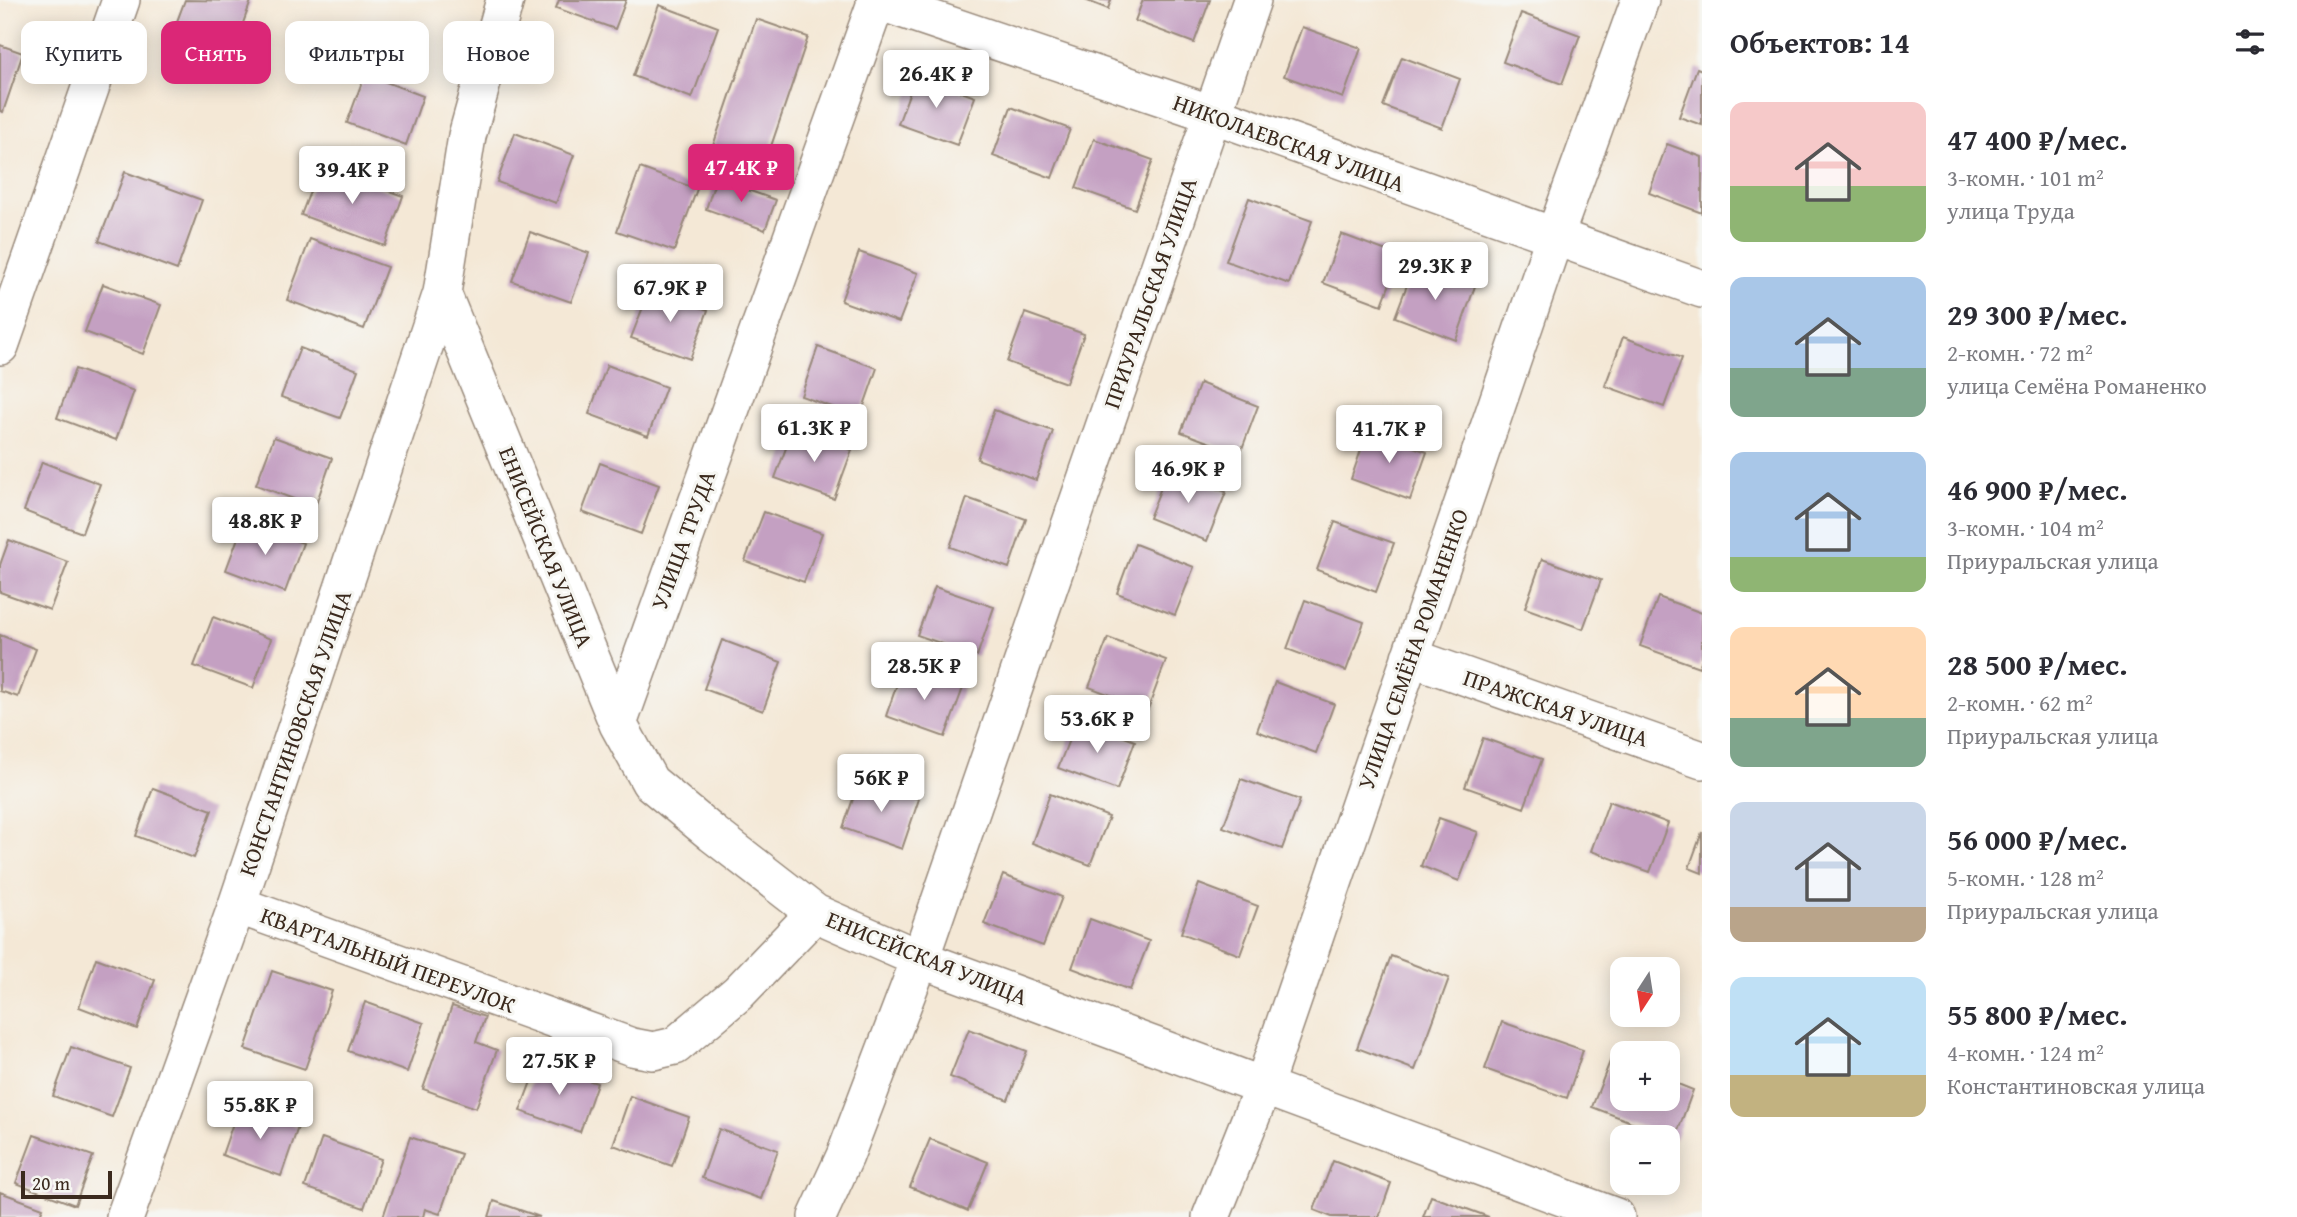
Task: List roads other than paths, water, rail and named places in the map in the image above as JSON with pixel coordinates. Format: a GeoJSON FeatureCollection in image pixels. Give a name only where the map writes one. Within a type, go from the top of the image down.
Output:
{"type":"FeatureCollection","features":[{"type":"Feature","properties":{"kind":"street"},"geometry":{"type":"LineString","coordinates":[[0,346],[121,0]]}},
{"type":"Feature","properties":{"kind":"street","name":"КОНСТАНТИНОВСКАЯ УЛИЦА"},"geometry":{"type":"LineString","coordinates":[[129,1216],[237,905],[442,293],[467,136],[505,0]]}},
{"type":"Feature","properties":{"kind":"street","name":"НИКОЛАЕВСКАЯ УЛИЦА"},"geometry":{"type":"LineString","coordinates":[[876,0],[1212,114],[1702,289]]}},
{"type":"Feature","properties":{"kind":"street","name":"УЛИЦА ТРУДА"},"geometry":{"type":"LineString","coordinates":[[618,724],[876,0]]}},
{"type":"Feature","properties":{"kind":"street","name":"ПРИУРАЛЬСКАЯ УЛИЦА"},"geometry":{"type":"LineString","coordinates":[[817,1217],[845,1156],[920,960],[1252,0]]}},
{"type":"Feature","properties":{"kind":"street","name":"УЛИЦА СЕМЁНА РОМАНЕНКО"},"geometry":{"type":"LineString","coordinates":[[1211,1217],[1263,1087],[1554,238],[1640,0]]}},
{"type":"Feature","properties":{"kind":"street","name":"ЕНИСЕЙСКАЯ УЛИЦА"},"geometry":{"type":"LineString","coordinates":[[442,293],[618,724],[650,782],[815,913],[920,960],[1616,1217]]}},
{"type":"Feature","properties":{"kind":"street","name":"ПРАЖСКАЯ УЛИЦА"},"geometry":{"type":"LineString","coordinates":[[1410,657],[1702,760]]}},
{"type":"Feature","properties":{"kind":"street","name":"КВАРТАЛЬНЫЙ ПЕРЕУЛОК"},"geometry":{"type":"LineString","coordinates":[[237,905],[462,988],[632,1047],[653,1051],[675,1046],[738,993],[815,913]]}}]}
